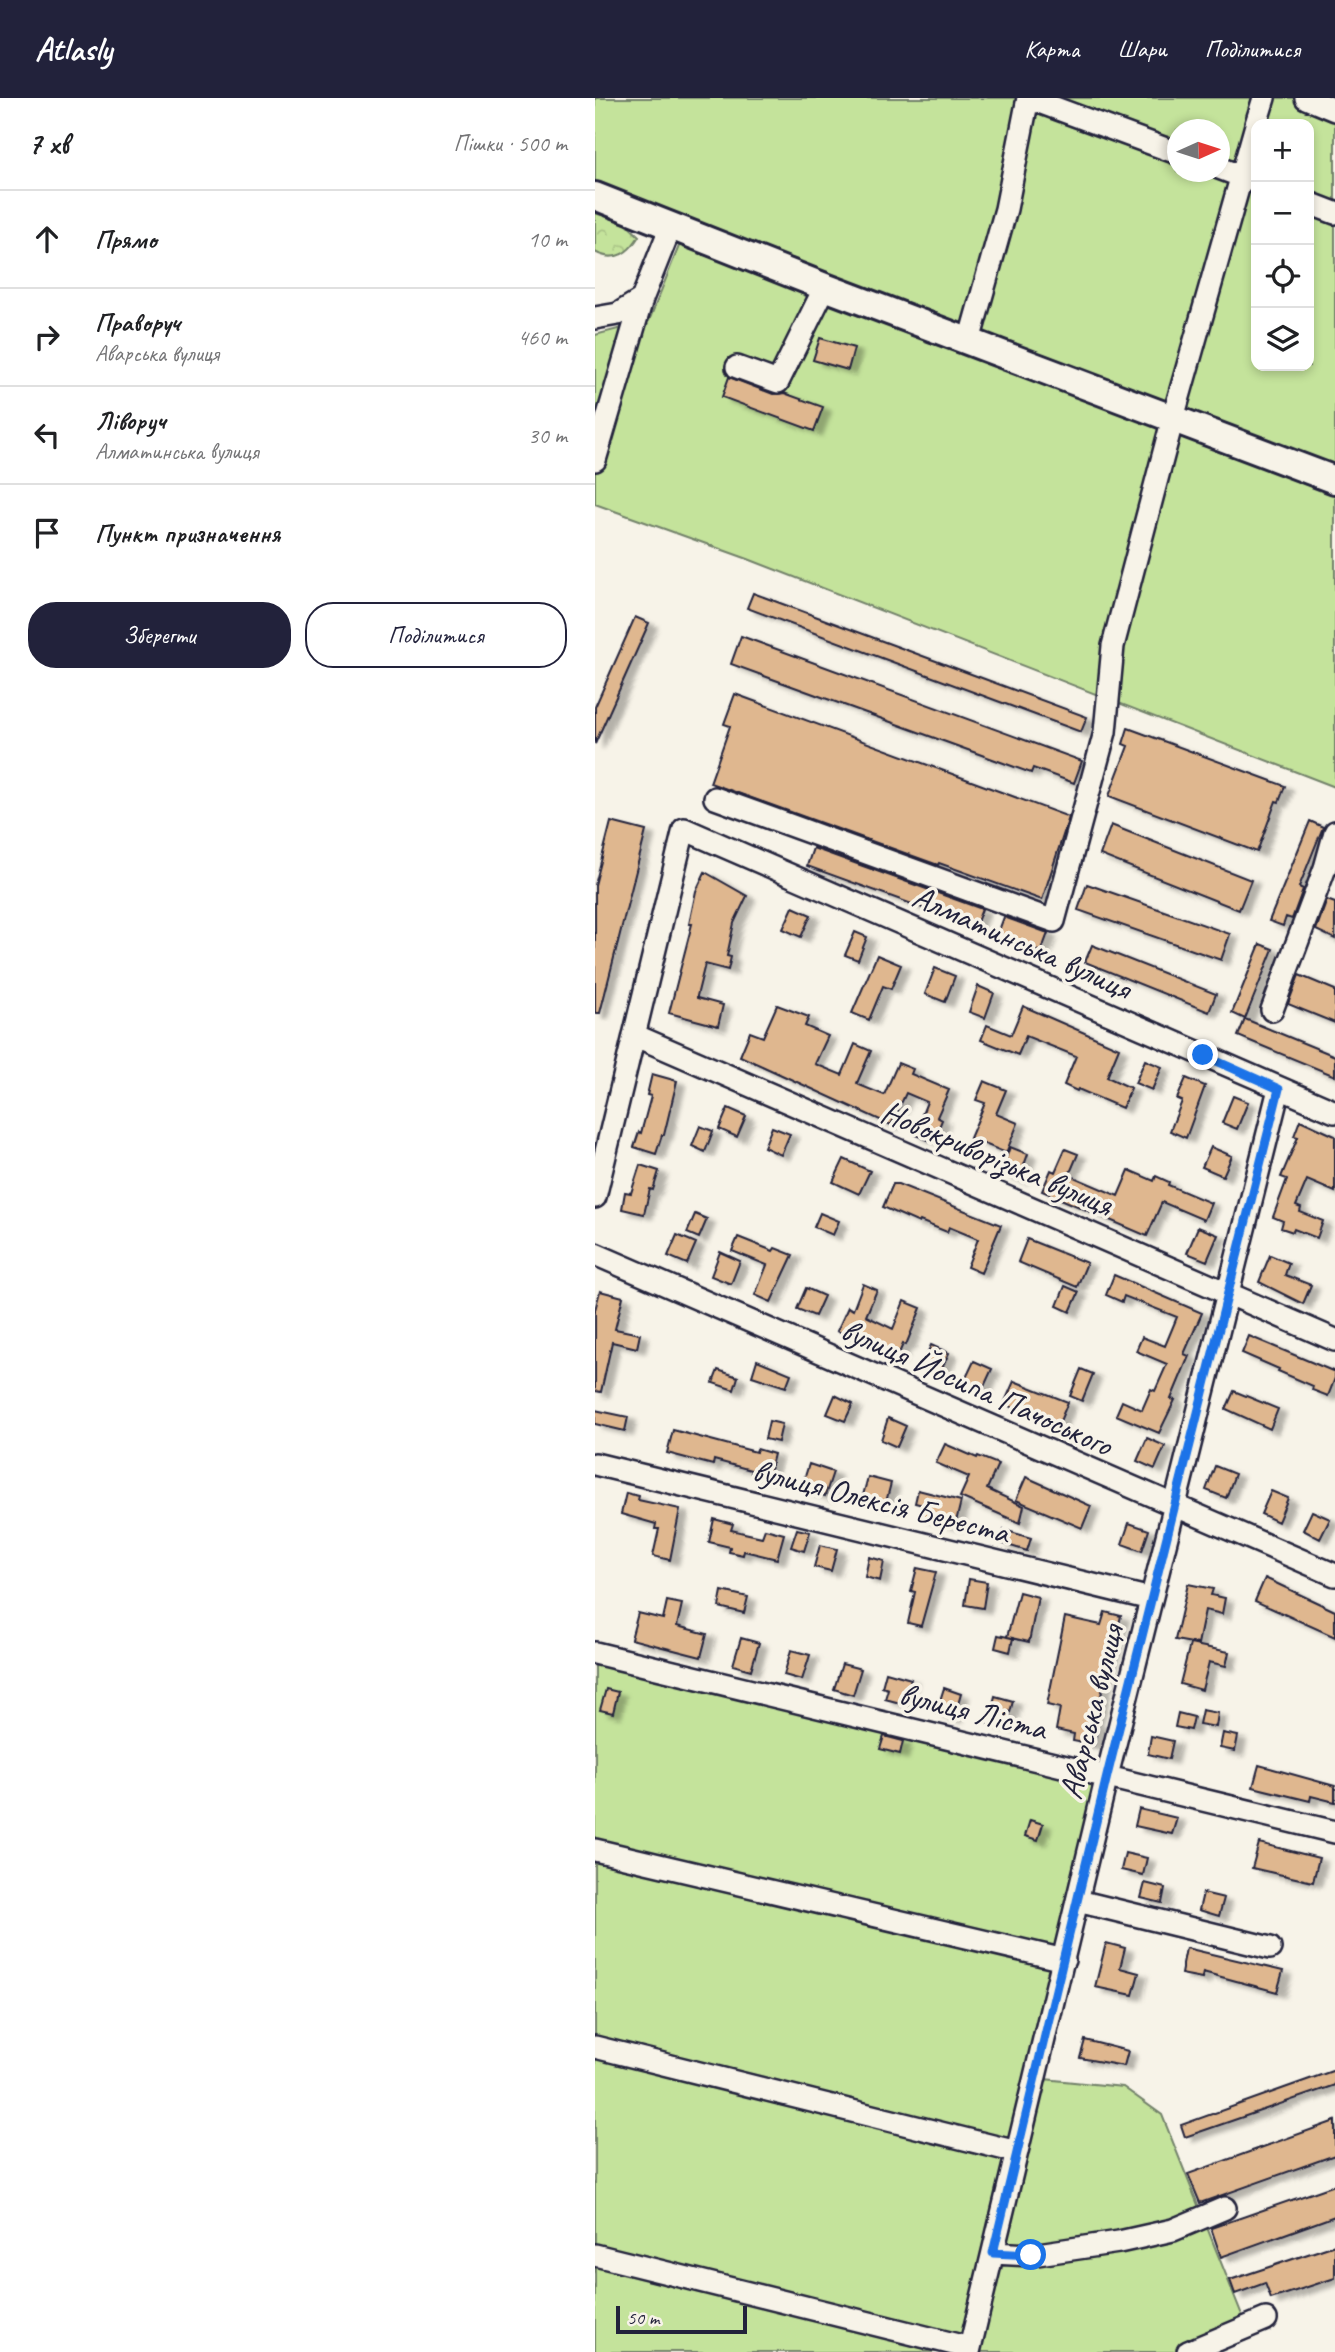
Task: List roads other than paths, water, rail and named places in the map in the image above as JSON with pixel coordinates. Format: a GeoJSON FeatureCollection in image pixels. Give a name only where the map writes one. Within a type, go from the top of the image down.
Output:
{"type":"FeatureCollection","features":[{"type":"Feature","properties":{"kind":"main road"},"geometry":{"type":"LineString","coordinates":[[595,196],[825,287],[1335,480]]}},
{"type":"Feature","properties":{"kind":"street"},"geometry":{"type":"LineString","coordinates":[[969,341],[1006,209],[1028,98],[1167,149]]}},
{"type":"Feature","properties":{"kind":"street"},"geometry":{"type":"LineString","coordinates":[[1258,119],[1265,98]]}},
{"type":"Feature","properties":{"kind":"street"},"geometry":{"type":"LineString","coordinates":[[1306,98],[1335,110]]}},
{"type":"Feature","properties":{"kind":"street"},"geometry":{"type":"LineString","coordinates":[[715,798],[1054,921],[1105,732],[1112,646],[1173,418],[1248,179],[1251,158]]}},
{"type":"Feature","properties":{"kind":"street"},"geometry":{"type":"LineString","coordinates":[[1230,173],[1248,179]]}},
{"type":"Feature","properties":{"kind":"street"},"geometry":{"type":"LineString","coordinates":[[1314,205],[1335,213]]}},
{"type":"Feature","properties":{"kind":"street"},"geometry":{"type":"LineString","coordinates":[[595,460],[642,299],[671,226]]}},
{"type":"Feature","properties":{"kind":"street"},"geometry":{"type":"LineString","coordinates":[[737,367],[778,382],[825,287]]}},
{"type":"Feature","properties":{"kind":"street"},"geometry":{"type":"LineString","coordinates":[[595,318],[618,314],[642,299]]}},
{"type":"Feature","properties":{"kind":"street","name":"Алматинська вулиця"},"geometry":{"type":"LineString","coordinates":[[634,1035],[684,829],[1335,1112]]}},
{"type":"Feature","properties":{"kind":"street"},"geometry":{"type":"LineString","coordinates":[[1272,1010],[1325,867],[1335,832]]}},
{"type":"Feature","properties":{"kind":"street"},"geometry":{"type":"LineString","coordinates":[[595,1196],[634,1035]]}},
{"type":"Feature","properties":{"kind":"street","name":"Новокриворізька вулиця"},"geometry":{"type":"LineString","coordinates":[[634,1035],[1335,1340]]}},
{"type":"Feature","properties":{"kind":"street","name":"Аварська вулиця"},"geometry":{"type":"LineString","coordinates":[[970,2350],[1107,1776],[1279,1089]]}},
{"type":"Feature","properties":{"kind":"street","name":"вулиця Йосипа Пачоського"},"geometry":{"type":"LineString","coordinates":[[595,1254],[1335,1575]]}},
{"type":"Feature","properties":{"kind":"street","name":"вулиця Олексія Береста"},"geometry":{"type":"LineString","coordinates":[[595,1464],[1151,1599]]}},
{"type":"Feature","properties":{"kind":"street","name":"вулиця Ліста"},"geometry":{"type":"LineString","coordinates":[[595,1653],[1335,1832]]}},
{"type":"Feature","properties":{"kind":"street"},"geometry":{"type":"LineString","coordinates":[[595,1850],[1064,1960]]}},
{"type":"Feature","properties":{"kind":"street"},"geometry":{"type":"LineString","coordinates":[[1078,1901],[1270,1948]]}},
{"type":"Feature","properties":{"kind":"street"},"geometry":{"type":"LineString","coordinates":[[595,2047],[1017,2152]]}},
{"type":"Feature","properties":{"kind":"street"},"geometry":{"type":"LineString","coordinates":[[993,2253],[1031,2255],[1119,2242],[1173,2230],[1225,2208]]}},
{"type":"Feature","properties":{"kind":"street"},"geometry":{"type":"LineString","coordinates":[[595,2255],[970,2350]]}},
{"type":"Feature","properties":{"kind":"street"},"geometry":{"type":"LineString","coordinates":[[1188,2352],[1266,2319]]}}]}
